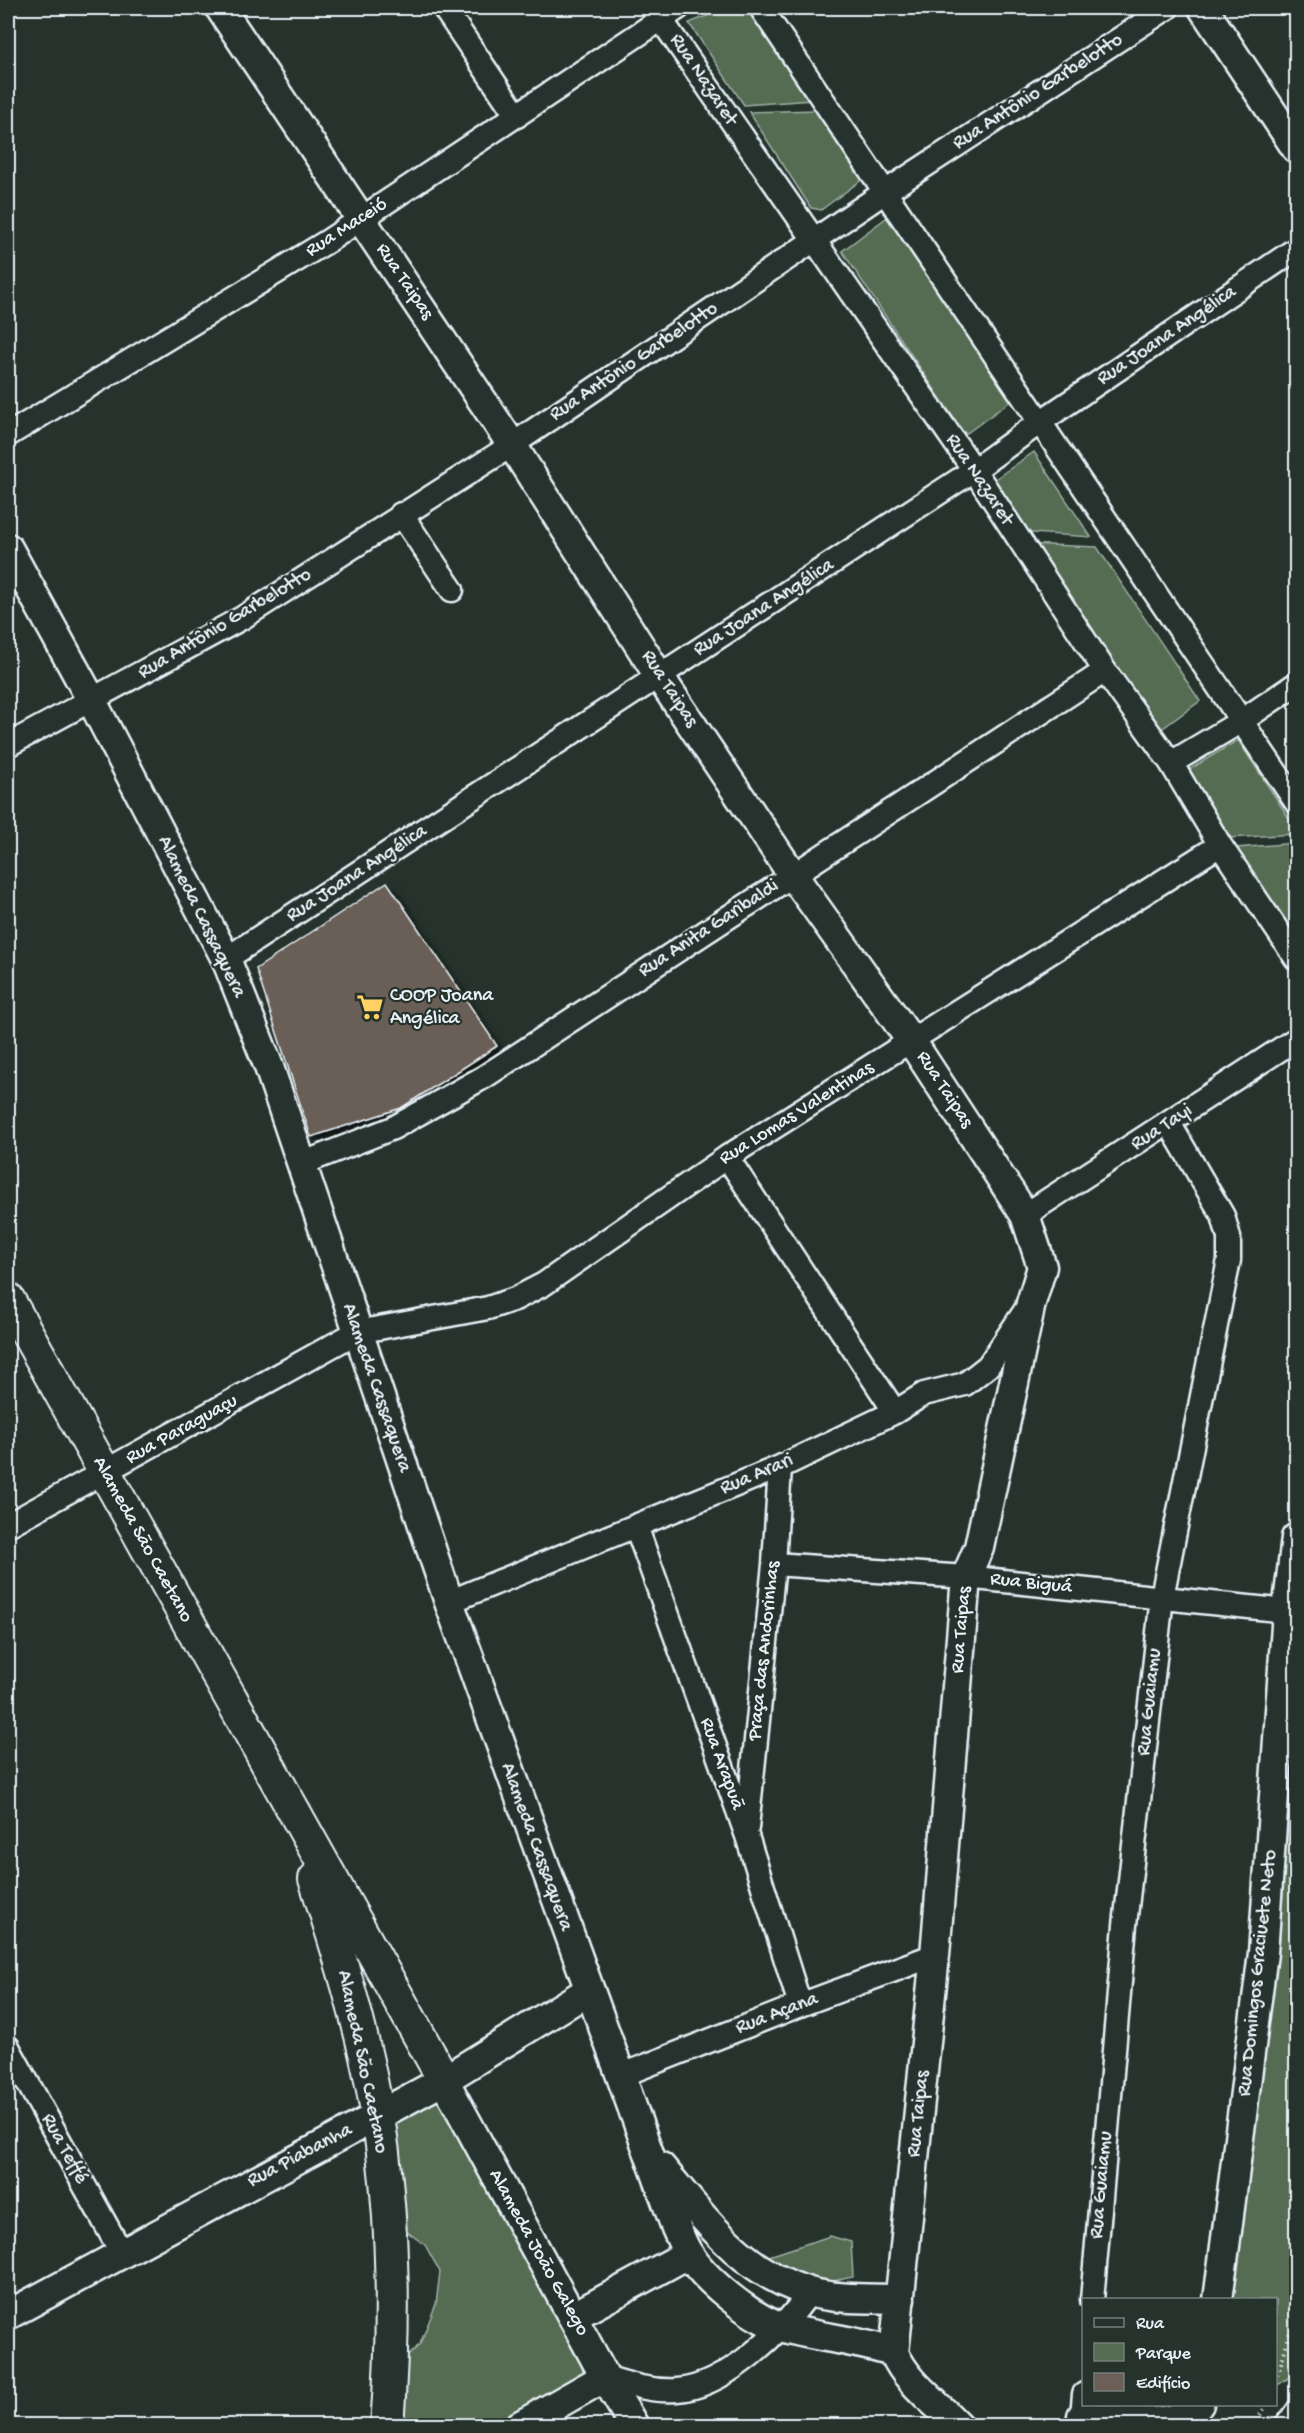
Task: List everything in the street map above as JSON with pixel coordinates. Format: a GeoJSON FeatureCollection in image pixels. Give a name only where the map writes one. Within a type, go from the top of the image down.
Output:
{"type":"FeatureCollection","features":[{"type":"Feature","properties":{"kind":"main road","name":"Alameda São Caetano"},"geometry":{"type":"LineString","coordinates":[[8,1299],[444,2080]]}},
{"type":"Feature","properties":{"kind":"main road","name":"Alameda São Caetano"},"geometry":{"type":"LineString","coordinates":[[278,1780],[334,1936],[377,2115],[386,2188],[392,2297],[392,2359],[387,2426]]}},
{"type":"Feature","properties":{"kind":"street","name":"Rua Taipas"},"geometry":{"type":"LineString","coordinates":[[220,8],[512,445],[659,676],[792,874],[912,1042],[1025,1215],[1042,1267],[1031,1302],[978,1547],[966,1577],[935,1954],[894,2353]]}},
{"type":"Feature","properties":{"kind":"street"},"geometry":{"type":"LineString","coordinates":[[444,8],[517,116]]}},
{"type":"Feature","properties":{"kind":"street"},"geometry":{"type":"LineString","coordinates":[[761,8],[1243,720],[1296,802]]}},
{"type":"Feature","properties":{"kind":"street","name":"Rua Antônio Garbelotto"},"geometry":{"type":"LineString","coordinates":[[8,746],[242,618],[512,445],[885,192],[1167,8]]}},
{"type":"Feature","properties":{"kind":"street"},"geometry":{"type":"LineString","coordinates":[[1203,8],[1296,148]]}},
{"type":"Feature","properties":{"kind":"street","name":"Rua Maceió"},"geometry":{"type":"LineString","coordinates":[[8,435],[362,219],[517,116],[664,11]]}},
{"type":"Feature","properties":{"kind":"street","name":"Rua Nazaret"},"geometry":{"type":"LineString","coordinates":[[664,11],[812,241],[974,470],[1105,671],[1172,763],[1220,846],[1296,958]]}},
{"type":"Feature","properties":{"kind":"street","name":"Rua Joana Angélica"},"geometry":{"type":"LineString","coordinates":[[226,959],[974,470],[1040,422],[1296,249]]}},
{"type":"Feature","properties":{"kind":"street"},"geometry":{"type":"LineString","coordinates":[[401,514],[452,590]]}},
{"type":"Feature","properties":{"kind":"street","name":"Alameda Cassaquera"},"geometry":{"type":"LineString","coordinates":[[8,548],[92,701],[226,959],[269,1067],[449,1602],[588,1991],[676,2228],[688,2254],[730,2297],[757,2316],[780,2326],[877,2347],[894,2353]]}},
{"type":"Feature","properties":{"kind":"street","name":"Rua Anita Garibaldi"},"geometry":{"type":"LineString","coordinates":[[301,1164],[393,1128],[441,1104],[1105,671]]}},
{"type":"Feature","properties":{"kind":"street"},"geometry":{"type":"LineString","coordinates":[[1172,763],[1243,720],[1296,684]]}},
{"type":"Feature","properties":{"kind":"street","name":"Rua Lomas Valentinas"},"geometry":{"type":"LineString","coordinates":[[357,1332],[488,1308],[515,1299],[544,1284],[727,1157],[1220,846]]}},
{"type":"Feature","properties":{"kind":"street","name":"Rua Tayi"},"geometry":{"type":"LineString","coordinates":[[1025,1215],[1296,1039]]}},
{"type":"Feature","properties":{"kind":"street","name":"Rua Guaiamu"},"geometry":{"type":"LineString","coordinates":[[1092,2298],[1125,1925],[1162,1597],[1229,1260],[1228,1237],[1223,1216],[1169,1123]]}},
{"type":"Feature","properties":{"kind":"street"},"geometry":{"type":"LineString","coordinates":[[727,1157],[896,1412]]}},
{"type":"Feature","properties":{"kind":"street","name":"Rua Arari"},"geometry":{"type":"LineString","coordinates":[[449,1602],[780,1467],[896,1412],[924,1394],[965,1384],[988,1366],[1031,1302]]}},
{"type":"Feature","properties":{"kind":"street","name":"Rua Paraguaçu"},"geometry":{"type":"LineString","coordinates":[[8,1526],[357,1332]]}},
{"type":"Feature","properties":{"kind":"street","name":"Praça das Andorinhas"},"geometry":{"type":"LineString","coordinates":[[747,1836],[774,1564],[780,1467]]}},
{"type":"Feature","properties":{"kind":"street","name":"Rua Arapuã"},"geometry":{"type":"LineString","coordinates":[[636,1526],[747,1836],[800,2005]]}},
{"type":"Feature","properties":{"kind":"street","name":"Rua Domingos Graciuete Neto"},"geometry":{"type":"LineString","coordinates":[[1218,2298],[1263,1953],[1287,1611],[1296,1538]]}},
{"type":"Feature","properties":{"kind":"street","name":"Rua Biguá"},"geometry":{"type":"LineString","coordinates":[[774,1564],[966,1577],[1287,1611]]}},
{"type":"Feature","properties":{"kind":"street","name":"Rua Açana"},"geometry":{"type":"LineString","coordinates":[[620,2076],[935,1954]]}},
{"type":"Feature","properties":{"kind":"street","name":"Rua Piabanha"},"geometry":{"type":"LineString","coordinates":[[8,2315],[121,2252],[444,2080],[588,1991]]}},
{"type":"Feature","properties":{"kind":"street","name":"Rua Teffé"},"geometry":{"type":"LineString","coordinates":[[8,2047],[121,2252]]}},
{"type":"Feature","properties":{"kind":"street","name":"Alameda João Galego"},"geometry":{"type":"LineString","coordinates":[[444,2080],[574,2316],[605,2377],[634,2426]]}},
{"type":"Feature","properties":{"kind":"street"},"geometry":{"type":"LineString","coordinates":[[647,2151],[719,2236],[745,2260],[775,2279],[810,2292],[900,2300]]}},
{"type":"Feature","properties":{"kind":"street"},"geometry":{"type":"LineString","coordinates":[[574,2316],[688,2254]]}},
{"type":"Feature","properties":{"kind":"street"},"geometry":{"type":"LineString","coordinates":[[519,2426],[605,2377],[652,2389],[678,2390],[705,2384],[729,2370],[764,2343],[810,2292]]}},
{"type":"Feature","properties":{"kind":"street"},"geometry":{"type":"LineString","coordinates":[[894,2353],[911,2381],[958,2426]]}},
{"type":"Feature","properties":{"kind":"street"},"geometry":{"type":"LineString","coordinates":[[1082,2412],[1162,2422],[1180,2419],[1193,2412],[1198,2406]]}},
{"type":"Feature","properties":{"kind":"lane"},"geometry":{"type":"LineString","coordinates":[[1280,2426],[1296,2404]]}},
{"type":"Feature","properties":{"kind":"path"},"geometry":{"type":"LineString","coordinates":[[1277,2374],[1296,2312]]}},
{"type":"Feature","properties":{"kind":"path"},"geometry":{"type":"LineString","coordinates":[[1254,2426],[1266,2406]]}},
{"type":"Feature","properties":{"kind":"green space"},"geometry":{"type":"Polygon","coordinates":[[[727,8],[749,8],[812,100],[744,105],[689,23],[727,8]]]}},
{"type":"Feature","properties":{"kind":"green space"},"geometry":{"type":"Polygon","coordinates":[[[818,110],[864,178],[821,210],[811,208],[749,112],[818,110]]]}},
{"type":"Feature","properties":{"kind":"green space"},"geometry":{"type":"Polygon","coordinates":[[[886,218],[891,219],[1012,400],[967,433],[963,432],[842,251],[886,218]]]}},
{"type":"Feature","properties":{"kind":"green space"},"geometry":{"type":"Polygon","coordinates":[[[1034,452],[1091,537],[1017,532],[985,486],[1034,452]]]}},
{"type":"Feature","properties":{"kind":"green space"},"geometry":{"type":"Polygon","coordinates":[[[1024,544],[1097,547],[1200,701],[1152,736],[1024,544]]]}},
{"type":"Feature","properties":{"kind":"green space"},"geometry":{"type":"Polygon","coordinates":[[[1238,740],[1296,829],[1296,834],[1228,838],[1187,771],[1238,740]]]}},
{"type":"Feature","properties":{"kind":"green space"},"geometry":{"type":"Polygon","coordinates":[[[1296,843],[1296,941],[1236,848],[1296,843]]]}},
{"type":"Feature","properties":{"kind":"green space"},"geometry":{"type":"Polygon","coordinates":[[[1296,1666],[1296,2373],[1277,2385],[1277,2298],[1233,2298],[1271,1966],[1296,1666]]]}},
{"type":"Feature","properties":{"kind":"green space"},"geometry":{"type":"Polygon","coordinates":[[[440,2089],[592,2376],[509,2425],[393,2425],[396,2368],[420,2344],[436,2304],[440,2272],[425,2245],[394,2222],[385,2117],[440,2089]]]}},
{"type":"Feature","properties":{"kind":"green space"},"geometry":{"type":"Polygon","coordinates":[[[830,2236],[851,2242],[853,2277],[809,2286],[766,2257],[830,2236]]]}},
{"type":"Feature","properties":{"kind":"building","name":"COOP Joana Angélica"},"geometry":{"type":"Polygon","coordinates":[[[387,882],[497,1046],[401,1108],[311,1137],[256,969],[387,882]]]}},
{"type":"Feature","properties":{"kind":"place","name":"COOP Joana Angélica"},"geometry":{"type":"Point","coordinates":[370,1007]}}]}
